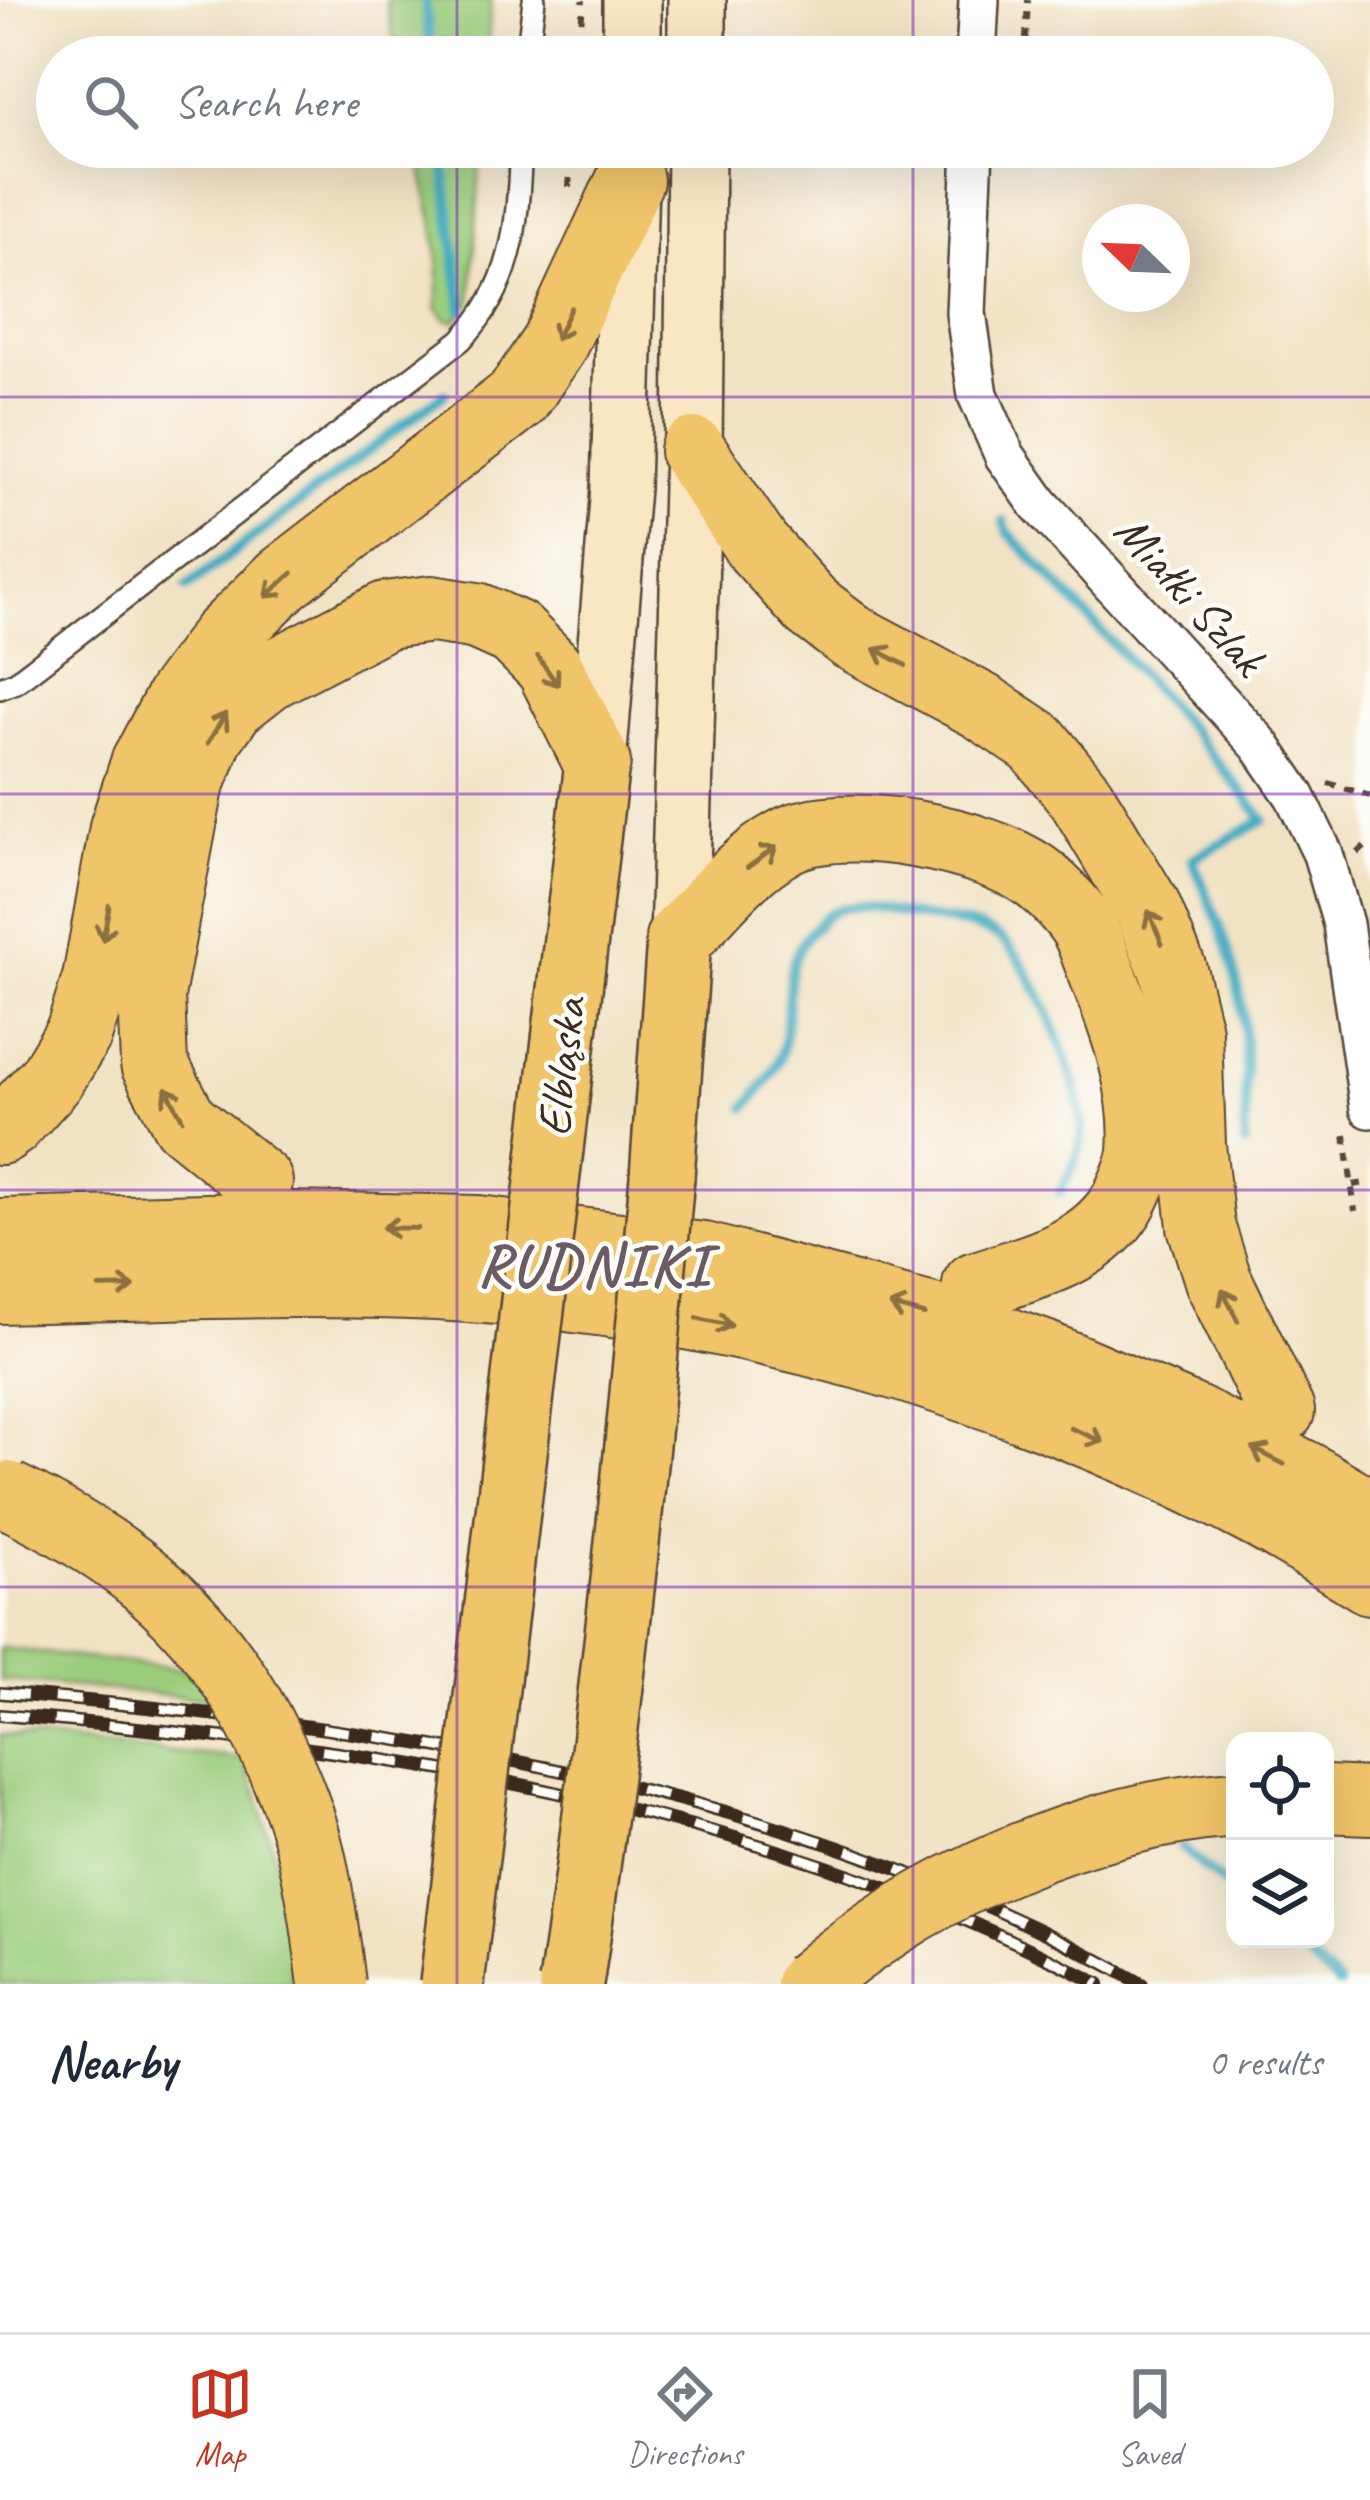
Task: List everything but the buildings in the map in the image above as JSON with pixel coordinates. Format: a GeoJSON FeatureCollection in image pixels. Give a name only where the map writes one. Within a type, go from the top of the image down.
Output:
{"type":"FeatureCollection","features":[{"type":"Feature","properties":{"kind":"highway"},"geometry":{"type":"LineString","coordinates":[[0,1131],[51,1079],[79,1033],[96,979],[123,828],[144,764],[180,696],[223,638],[283,580],[518,398],[554,344],[628,168]]}},
{"type":"Feature","properties":{"kind":"highway"},"geometry":{"type":"LineString","coordinates":[[693,452],[757,546],[811,606],[852,637],[983,707],[1037,743],[1082,797],[1147,908],[1173,970],[1188,1030],[1201,1226],[1218,1280],[1281,1411]]}},
{"type":"Feature","properties":{"kind":"highway"},"geometry":{"type":"LineString","coordinates":[[259,1182],[184,1122],[154,1064],[151,995],[190,788],[210,736],[232,705],[269,676],[386,615],[432,609],[477,616],[515,633],[549,667],[597,763]]}},
{"type":"Feature","properties":{"kind":"highway"},"geometry":{"type":"LineString","coordinates":[[679,939],[751,864],[790,838],[842,826],[913,833],[988,853],[1037,878],[1083,926],[1119,1016],[1142,1094],[1142,1157],[1119,1210],[1080,1247],[976,1285]]}},
{"type":"Feature","properties":{"kind":"highway"},"geometry":{"type":"LineString","coordinates":[[0,1190],[259,1182],[430,1185],[623,1202],[826,1242],[976,1285],[1144,1349],[1281,1411],[1370,1463]]}},
{"type":"Feature","properties":{"kind":"highway"},"geometry":{"type":"LineString","coordinates":[[0,1232],[290,1226],[478,1229],[704,1256],[962,1325],[1041,1353],[1211,1427],[1370,1513]]}},
{"type":"Feature","properties":{"kind":"highway"},"geometry":{"type":"LineString","coordinates":[[0,1290],[285,1283],[439,1287],[567,1299],[737,1326],[894,1365],[1067,1426],[1262,1516],[1370,1581]]}},
{"type":"Feature","properties":{"kind":"highway"},"geometry":{"type":"LineString","coordinates":[[4,1493],[112,1552],[160,1590],[231,1672],[256,1711],[288,1781],[307,1838],[332,1984]]}},
{"type":"Feature","properties":{"kind":"highway"},"geometry":{"type":"LineString","coordinates":[[1334,1799],[1370,1801]]}},
{"type":"Feature","properties":{"kind":"highway"},"geometry":{"type":"LineString","coordinates":[[809,1984],[840,1957],[916,1907],[985,1870],[1147,1818],[1226,1805]]}},
{"type":"Feature","properties":{"kind":"main road"},"geometry":{"type":"LineString","coordinates":[[632,0],[632,36]]}},
{"type":"Feature","properties":{"kind":"main road"},"geometry":{"type":"LineString","coordinates":[[697,36],[698,0]]}},
{"type":"Feature","properties":{"kind":"main road","name":"Elbląska"},"geometry":{"type":"LineString","coordinates":[[452,1984],[597,763],[620,488],[630,168]]}},
{"type":"Feature","properties":{"kind":"main road"},"geometry":{"type":"LineString","coordinates":[[572,1984],[641,1414],[679,939],[693,452],[695,168]]}},
{"type":"Feature","properties":{"kind":"street"},"geometry":{"type":"LineString","coordinates":[[977,36],[979,0]]}},
{"type":"Feature","properties":{"kind":"street","name":"Miałki Szlak"},"geometry":{"type":"LineString","coordinates":[[972,168],[966,313],[978,395],[1005,456],[1039,504],[1260,746],[1294,796],[1323,854],[1343,924],[1370,1108]]}},
{"type":"Feature","properties":{"kind":"lane"},"geometry":{"type":"LineString","coordinates":[[529,36],[534,0]]}},
{"type":"Feature","properties":{"kind":"lane"},"geometry":{"type":"LineString","coordinates":[[0,688],[16,682],[432,363],[483,317],[517,229],[520,168]]}},
{"type":"Feature","properties":{"kind":"path"},"geometry":{"type":"LineString","coordinates":[[580,36],[583,0]]}},
{"type":"Feature","properties":{"kind":"path"},"geometry":{"type":"LineString","coordinates":[[1026,36],[1028,0]]}},
{"type":"Feature","properties":{"kind":"path"},"geometry":{"type":"LineString","coordinates":[[1327,782],[1370,796]]}},
{"type":"Feature","properties":{"kind":"path"},"geometry":{"type":"LineString","coordinates":[[1355,1210],[1353,1185],[1370,1182]]}},
{"type":"Feature","properties":{"kind":"green space"},"geometry":{"type":"Polygon","coordinates":[[[386,0],[491,0],[488,36],[394,36],[386,0]]]}},
{"type":"Feature","properties":{"kind":"green space"},"geometry":{"type":"Polygon","coordinates":[[[422,168],[480,168],[471,302],[455,321],[445,319],[437,307],[434,225],[422,168]]]}},
{"type":"Feature","properties":{"kind":"green space"},"geometry":{"type":"Polygon","coordinates":[[[0,1648],[196,1671],[212,1699],[0,1680],[0,1648]]]}},
{"type":"Feature","properties":{"kind":"green space"},"geometry":{"type":"Polygon","coordinates":[[[0,1735],[243,1759],[290,1914],[292,1984],[0,1984],[0,1735]]]}},
{"type":"Feature","properties":{"kind":"waterway"},"geometry":{"type":"LineString","coordinates":[[425,0],[429,36]]}},
{"type":"Feature","properties":{"kind":"waterway"},"geometry":{"type":"LineString","coordinates":[[445,168],[462,310]]}},
{"type":"Feature","properties":{"kind":"waterway"},"geometry":{"type":"LineString","coordinates":[[187,587],[444,394]]}},
{"type":"Feature","properties":{"kind":"waterway"},"geometry":{"type":"LineString","coordinates":[[1004,522],[1007,531],[1107,637],[1264,820],[1192,859],[1223,936],[1241,1003],[1245,1144]]}},
{"type":"Feature","properties":{"kind":"waterway"},"geometry":{"type":"LineString","coordinates":[[746,1108],[781,1055],[796,954],[826,915],[868,907],[965,925],[987,931],[1011,948],[1040,996],[1066,1059],[1082,1133],[1077,1157],[1060,1192]]}},
{"type":"Feature","properties":{"kind":"waterway"},"geometry":{"type":"LineString","coordinates":[[1181,1847],[1226,1886]]}},
{"type":"Feature","properties":{"kind":"waterway"},"geometry":{"type":"LineString","coordinates":[[1297,1948],[1339,1984]]}},
{"type":"Feature","properties":{"kind":"railway"},"geometry":{"type":"LineString","coordinates":[[0,1693],[296,1725],[442,1748],[588,1777],[731,1813],[872,1859],[1009,1916],[1142,1984]]}},
{"type":"Feature","properties":{"kind":"railway"},"geometry":{"type":"LineString","coordinates":[[0,1715],[283,1745],[564,1794],[702,1828],[837,1871],[970,1922],[1099,1984]]}},
{"type":"Feature","properties":{"kind":"district","name":"RUDNIKI"},"geometry":{"type":"Point","coordinates":[594,1265]}}]}
